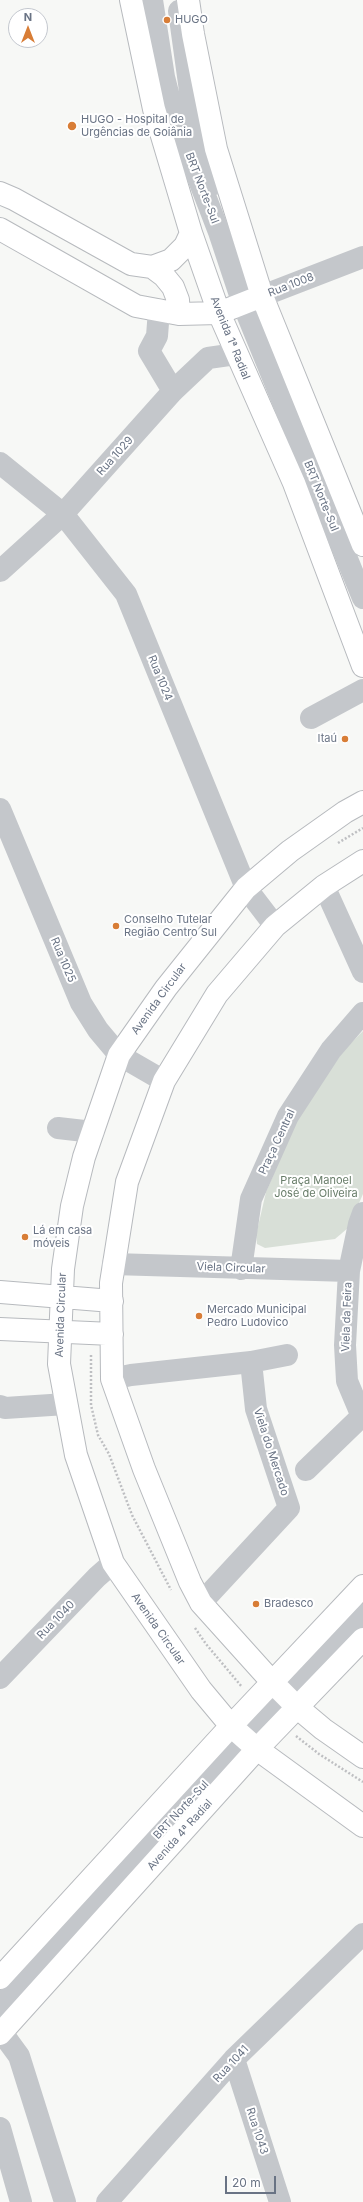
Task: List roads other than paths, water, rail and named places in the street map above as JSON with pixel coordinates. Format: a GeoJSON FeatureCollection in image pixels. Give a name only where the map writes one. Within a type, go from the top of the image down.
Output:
{"type":"FeatureCollection","features":[{"type":"Feature","properties":{"kind":"main road","name":"Avenida 1ª Radial"},"geometry":{"type":"LineString","coordinates":[[131,0],[154,108],[191,233],[219,313],[294,483],[363,666]]}},
{"type":"Feature","properties":{"kind":"main road"},"geometry":{"type":"LineString","coordinates":[[188,0],[193,34],[216,149],[252,300],[363,545]]}},
{"type":"Feature","properties":{"kind":"main road"},"geometry":{"type":"LineString","coordinates":[[0,193],[14,199],[131,264],[152,267],[171,260],[185,246],[191,233]]}},
{"type":"Feature","properties":{"kind":"main road","name":"Rua 1008"},"geometry":{"type":"LineString","coordinates":[[0,229],[136,306],[169,312],[219,313],[252,300]]}},
{"type":"Feature","properties":{"kind":"main road"},"geometry":{"type":"LineString","coordinates":[[152,267],[164,276],[173,287],[178,300],[169,312]]}},
{"type":"Feature","properties":{"kind":"main road","name":"Avenida Circular"},"geometry":{"type":"LineString","coordinates":[[363,802],[345,812],[290,851],[246,888],[166,988],[119,1055],[84,1157],[72,1206],[63,1269],[59,1364],[76,1455],[113,1563],[200,1690],[231,1726],[252,1745],[363,1826]]}},
{"type":"Feature","properties":{"kind":"main road"},"geometry":{"type":"LineString","coordinates":[[363,861],[324,886],[275,926],[217,994],[164,1081],[127,1182],[113,1264],[112,1301],[112,1379],[144,1469],[190,1582],[201,1603],[286,1696],[323,1729],[363,1756]]}},
{"type":"Feature","properties":{"kind":"main road"},"geometry":{"type":"LineString","coordinates":[[0,1292],[112,1301]]}},
{"type":"Feature","properties":{"kind":"main road"},"geometry":{"type":"LineString","coordinates":[[0,1330],[112,1334]]}},
{"type":"Feature","properties":{"kind":"main road","name":"Avenida 4ª Radial"},"geometry":{"type":"LineString","coordinates":[[1,2032],[252,1745],[363,1586]]}},
{"type":"Feature","properties":{"kind":"main road","name":"Avenida 4ª Radial"},"geometry":{"type":"LineString","coordinates":[[0,1978],[231,1726],[286,1696],[363,1639]]}},
{"type":"Feature","properties":{"kind":"street","name":"BRT Norte-Sul"},"geometry":{"type":"LineString","coordinates":[[152,0],[158,46],[170,101],[219,232],[252,300]]}},
{"type":"Feature","properties":{"kind":"street","name":"BRT Norte-Sul"},"geometry":{"type":"LineString","coordinates":[[178,0],[191,98],[221,210],[252,300],[363,598]]}},
{"type":"Feature","properties":{"kind":"street","name":"Rua 1008"},"geometry":{"type":"LineString","coordinates":[[252,300],[363,257]]}},
{"type":"Feature","properties":{"kind":"street"},"geometry":{"type":"LineString","coordinates":[[169,312],[149,351],[174,390]]}},
{"type":"Feature","properties":{"kind":"street","name":"Rua 1029"},"geometry":{"type":"LineString","coordinates":[[0,571],[63,514],[174,390],[208,358],[236,354]]}},
{"type":"Feature","properties":{"kind":"street","name":"Rua 1024"},"geometry":{"type":"LineString","coordinates":[[0,463],[63,514],[126,594],[246,888],[275,926]]}},
{"type":"Feature","properties":{"kind":"street"},"geometry":{"type":"LineString","coordinates":[[311,718],[363,690]]}},
{"type":"Feature","properties":{"kind":"street","name":"Rua 1025"},"geometry":{"type":"LineString","coordinates":[[0,809],[81,1003],[98,1030],[119,1055],[164,1081]]}},
{"type":"Feature","properties":{"kind":"street"},"geometry":{"type":"LineString","coordinates":[[324,886],[363,972]]}},
{"type":"Feature","properties":{"kind":"street","name":"Praça Central"},"geometry":{"type":"LineString","coordinates":[[241,1269],[252,1199],[288,1116],[331,1050],[363,1012]]}},
{"type":"Feature","properties":{"kind":"street"},"geometry":{"type":"LineString","coordinates":[[58,1128],[93,1132]]}},
{"type":"Feature","properties":{"kind":"street","name":"Viela da Feira"},"geometry":{"type":"LineString","coordinates":[[362,1418],[347,1381],[345,1345],[349,1271],[359,1224],[363,1213]]}},
{"type":"Feature","properties":{"kind":"street","name":"Viela Circular"},"geometry":{"type":"LineString","coordinates":[[113,1264],[241,1269],[349,1271]]}},
{"type":"Feature","properties":{"kind":"street"},"geometry":{"type":"LineString","coordinates":[[112,1379],[131,1375],[251,1362],[287,1355]]}},
{"type":"Feature","properties":{"kind":"street","name":"Viela do Mercado"},"geometry":{"type":"LineString","coordinates":[[201,1603],[289,1508],[256,1409],[251,1362]]}},
{"type":"Feature","properties":{"kind":"street"},"geometry":{"type":"LineString","coordinates":[[0,1406],[5,1408],[66,1404]]}},
{"type":"Feature","properties":{"kind":"street"},"geometry":{"type":"LineString","coordinates":[[306,1470],[362,1418]]}},
{"type":"Feature","properties":{"kind":"street","name":"Rua 1040"},"geometry":{"type":"LineString","coordinates":[[0,1678],[97,1577],[113,1563]]}},
{"type":"Feature","properties":{"kind":"street"},"geometry":{"type":"LineString","coordinates":[[286,1696],[363,1615]]}},
{"type":"Feature","properties":{"kind":"street","name":"BRT Norte-Sul"},"geometry":{"type":"LineString","coordinates":[[0,2006],[252,1745]]}},
{"type":"Feature","properties":{"kind":"street","name":"Rua 1041"},"geometry":{"type":"LineString","coordinates":[[107,2202],[234,2059],[363,1934]]}},
{"type":"Feature","properties":{"kind":"street"},"geometry":{"type":"LineString","coordinates":[[1,2032],[19,2056],[65,2202]]}},
{"type":"Feature","properties":{"kind":"street","name":"Rua 1043"},"geometry":{"type":"LineString","coordinates":[[234,2059],[280,2202]]}},
{"type":"Feature","properties":{"kind":"street"},"geometry":{"type":"LineString","coordinates":[[0,2128],[21,2202]]}},
{"type":"Feature","properties":{"kind":"place","name":"HUGO"},"geometry":{"type":"Point","coordinates":[167,20]}},
{"type":"Feature","properties":{"kind":"place","name":"HUGO - Hospital de Urgências de Goiânia"},"geometry":{"type":"Point","coordinates":[72,126]}},
{"type":"Feature","properties":{"kind":"place","name":"Itaú"},"geometry":{"type":"Point","coordinates":[345,739]}},
{"type":"Feature","properties":{"kind":"place","name":"Conselho Tutelar Região Centro Sul"},"geometry":{"type":"Point","coordinates":[116,926]}},
{"type":"Feature","properties":{"kind":"place","name":"Lá em casa móveis"},"geometry":{"type":"Point","coordinates":[25,1237]}},
{"type":"Feature","properties":{"kind":"place","name":"Mercado Municipal Pedro Ludovico"},"geometry":{"type":"Point","coordinates":[199,1316]}},
{"type":"Feature","properties":{"kind":"place","name":"Bradesco"},"geometry":{"type":"Point","coordinates":[256,1604]}},
{"type":"Feature","properties":{"kind":"park label","name":"Praça Manoel José de Oliveira"},"geometry":{"type":"Point","coordinates":[316,1187]}}]}
